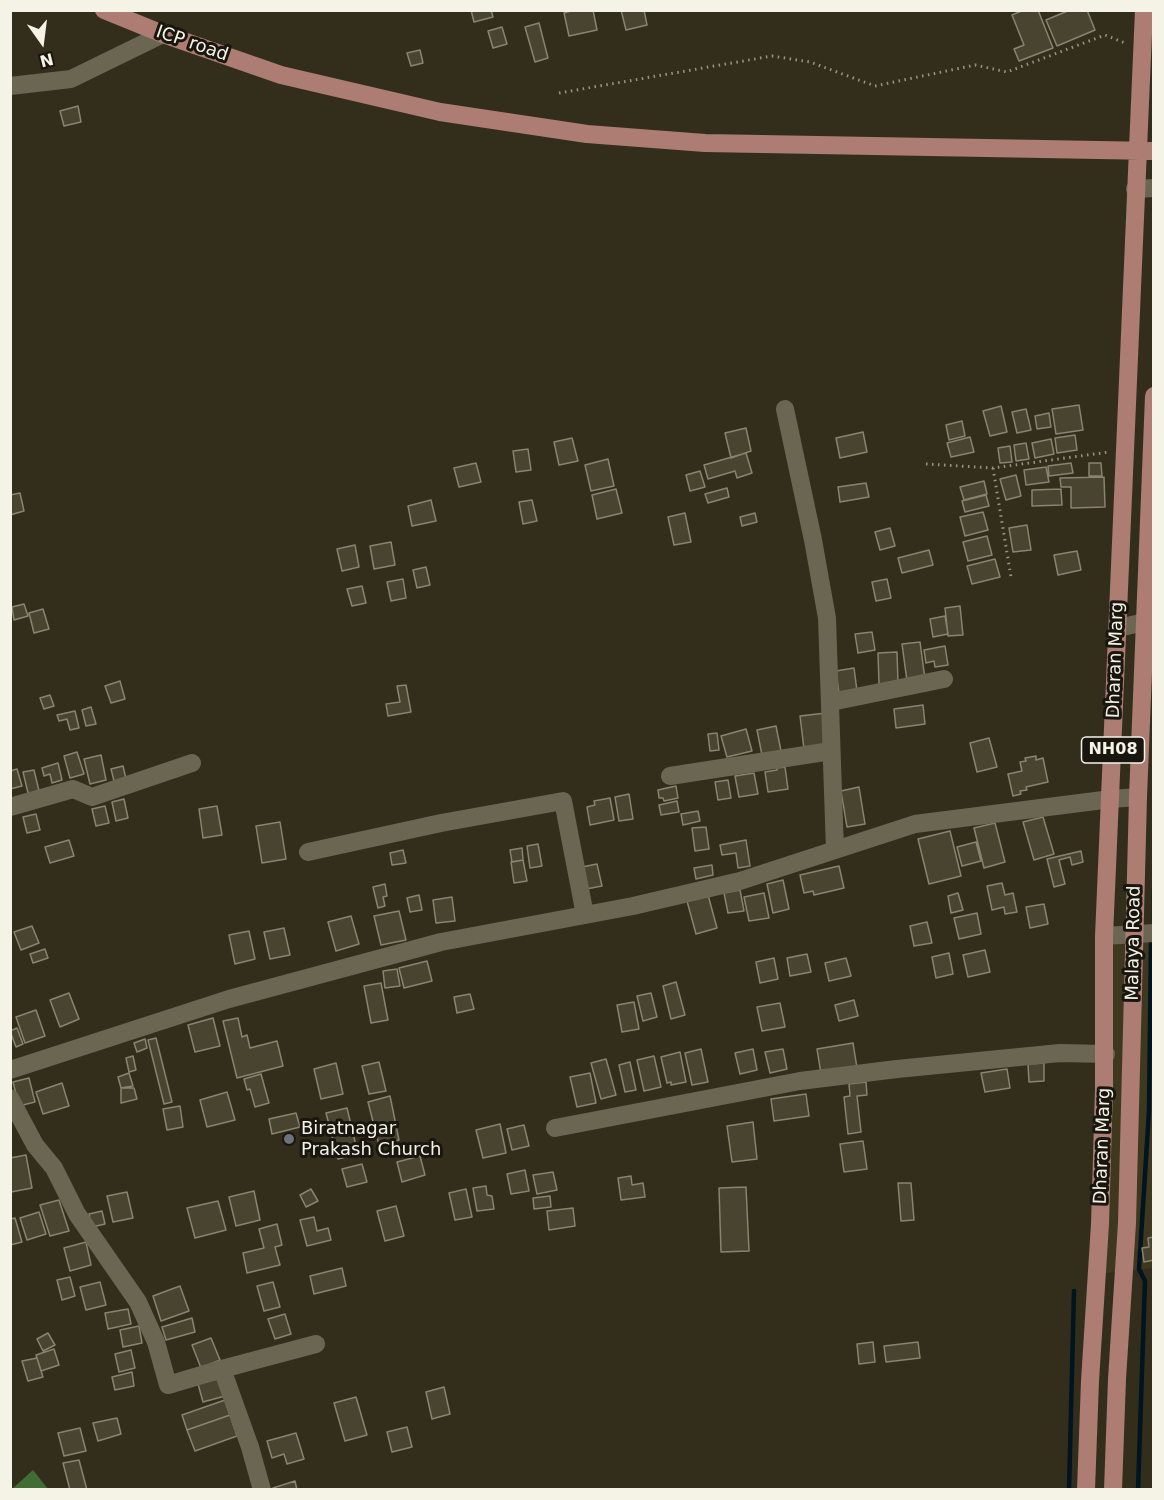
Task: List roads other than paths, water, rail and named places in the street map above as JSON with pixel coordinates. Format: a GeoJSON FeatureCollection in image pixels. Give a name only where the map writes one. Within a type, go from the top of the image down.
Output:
{"type":"FeatureCollection","features":[{"type":"Feature","properties":{"kind":"main road","name":"ICP road"},"geometry":{"type":"LineString","coordinates":[[104,10],[163,34],[281,75],[440,112],[587,134],[705,143],[1146,152]]}},
{"type":"Feature","properties":{"kind":"main road","name":"Dharan Marg"},"geometry":{"type":"LineString","coordinates":[[1086,1490],[1100,1224],[1106,1054],[1104,936],[1135,189],[1146,152],[1144,10]]}},
{"type":"Feature","properties":{"kind":"main road","name":"Malaya Road"},"geometry":{"type":"LineString","coordinates":[[1113,1490],[1117,1379],[1127,1223],[1138,797],[1150,621],[1154,396]]}},
{"type":"Feature","properties":{"kind":"street"},"geometry":{"type":"LineString","coordinates":[[10,86],[71,79],[163,34]]}},
{"type":"Feature","properties":{"kind":"street"},"geometry":{"type":"LineString","coordinates":[[1135,189],[1154,188]]}},
{"type":"Feature","properties":{"kind":"street"},"geometry":{"type":"LineString","coordinates":[[784,409],[813,540],[826,618],[835,850]]}},
{"type":"Feature","properties":{"kind":"street"},"geometry":{"type":"LineString","coordinates":[[1118,628],[1150,621]]}},
{"type":"Feature","properties":{"kind":"street"},"geometry":{"type":"LineString","coordinates":[[831,702],[944,679]]}},
{"type":"Feature","properties":{"kind":"street"},"geometry":{"type":"LineString","coordinates":[[670,776],[831,751]]}},
{"type":"Feature","properties":{"kind":"street"},"geometry":{"type":"LineString","coordinates":[[10,807],[73,789],[92,797],[192,763]]}},
{"type":"Feature","properties":{"kind":"street"},"geometry":{"type":"LineString","coordinates":[[10,1070],[229,999],[441,942],[633,906],[740,880],[915,824],[1138,797]]}},
{"type":"Feature","properties":{"kind":"street"},"geometry":{"type":"LineString","coordinates":[[308,852],[441,823],[564,801],[585,915]]}},
{"type":"Feature","properties":{"kind":"street"},"geometry":{"type":"LineString","coordinates":[[1104,936],[1154,933]]}},
{"type":"Feature","properties":{"kind":"street"},"geometry":{"type":"LineString","coordinates":[[555,1128],[811,1079],[1060,1053],[1106,1054]]}},
{"type":"Feature","properties":{"kind":"street"},"geometry":{"type":"LineString","coordinates":[[10,1098],[35,1145],[54,1168],[77,1214],[138,1302],[156,1342],[168,1385],[316,1344]]}},
{"type":"Feature","properties":{"kind":"street"},"geometry":{"type":"LineString","coordinates":[[222,1369],[250,1447],[262,1490]]}},
{"type":"Feature","properties":{"kind":"waterway"},"geometry":{"type":"LineString","coordinates":[[1154,889],[1154,920]]}},
{"type":"Feature","properties":{"kind":"waterway"},"geometry":{"type":"LineString","coordinates":[[1138,1490],[1145,1281],[1139,1269],[1149,1111],[1151,939]]}},
{"type":"Feature","properties":{"kind":"waterway"},"geometry":{"type":"LineString","coordinates":[[1069,1490],[1074,1291]]}},
{"type":"Feature","properties":{"kind":"place","name":"Biratnagar Prakash Church"},"geometry":{"type":"Point","coordinates":[289,1139]}}]}
